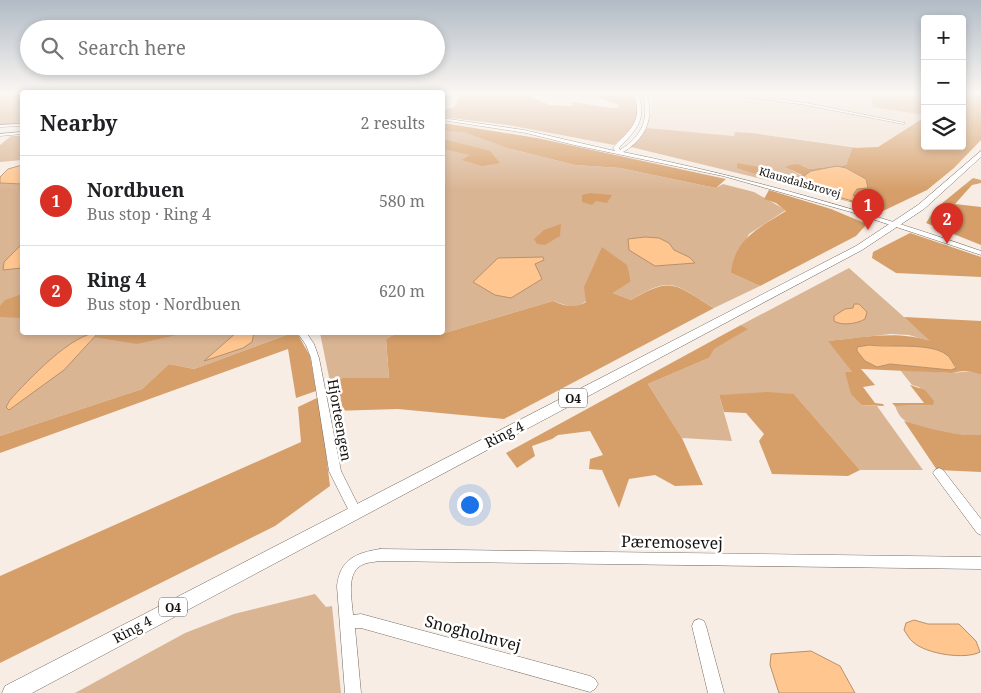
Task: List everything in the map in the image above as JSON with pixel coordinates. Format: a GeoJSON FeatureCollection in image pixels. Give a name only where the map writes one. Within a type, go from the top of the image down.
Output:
{"type":"FeatureCollection","features":[{"type":"Feature","properties":{"kind":"main road","name":"Ring 4"},"geometry":{"type":"LineString","coordinates":[[12,693],[354,511],[796,283],[898,224],[948,185],[981,153]]}},
{"type":"Feature","properties":{"kind":"street"},"geometry":{"type":"LineString","coordinates":[[0,126],[15,125]]}},
{"type":"Feature","properties":{"kind":"street","name":"Klausdalsbrovej"},"geometry":{"type":"LineString","coordinates":[[485,125],[620,150],[741,180],[898,224],[981,253]]}},
{"type":"Feature","properties":{"kind":"street"},"geometry":{"type":"LineString","coordinates":[[620,150],[637,125]]}},
{"type":"Feature","properties":{"kind":"street"},"geometry":{"type":"LineString","coordinates":[[620,150],[645,125]]}},
{"type":"Feature","properties":{"kind":"street"},"geometry":{"type":"LineString","coordinates":[[0,136],[20,133]]}},
{"type":"Feature","properties":{"kind":"street","name":"Hjorteengen"},"geometry":{"type":"LineString","coordinates":[[303,335],[310,344],[315,358],[335,471],[354,511]]}},
{"type":"Feature","properties":{"kind":"street"},"geometry":{"type":"LineString","coordinates":[[939,473],[981,529]]}},
{"type":"Feature","properties":{"kind":"street","name":"Pæremosevej"},"geometry":{"type":"LineString","coordinates":[[347,622],[344,586],[346,576],[355,562],[363,558],[400,555],[981,563]]}},
{"type":"Feature","properties":{"kind":"street","name":"Snogholmvej"},"geometry":{"type":"LineString","coordinates":[[347,622],[362,621],[590,684]]}},
{"type":"Feature","properties":{"kind":"street"},"geometry":{"type":"LineString","coordinates":[[347,622],[353,693]]}},
{"type":"Feature","properties":{"kind":"street"},"geometry":{"type":"LineString","coordinates":[[699,626],[716,693]]}},
{"type":"Feature","properties":{"kind":"shaded area"},"geometry":{"type":"Polygon","coordinates":[[[445,125],[458,125],[537,138],[726,179],[716,188],[620,168],[575,165],[507,148],[464,132],[445,131],[445,125]]]}},
{"type":"Feature","properties":{"kind":"shaded area"},"geometry":{"type":"Polygon","coordinates":[[[510,125],[633,125],[614,145],[510,125]]]}},
{"type":"Feature","properties":{"kind":"shaded area"},"geometry":{"type":"Polygon","coordinates":[[[648,125],[912,125],[878,147],[869,149],[752,133],[735,132],[734,136],[647,128],[648,125]]]}},
{"type":"Feature","properties":{"kind":"shaded area"},"geometry":{"type":"Polygon","coordinates":[[[912,125],[921,125],[921,150],[966,150],[966,125],[981,125],[981,140],[954,168],[927,190],[883,211],[799,188],[807,185],[796,178],[802,175],[785,167],[797,164],[809,169],[846,165],[852,148],[878,147],[912,125]],[[837,166],[811,171],[811,190],[849,201],[860,201],[853,196],[857,189],[868,188],[866,179],[846,168],[837,166]]]}},
{"type":"Feature","properties":{"kind":"shaded area"},"geometry":{"type":"Polygon","coordinates":[[[445,127],[454,127],[507,148],[575,165],[620,168],[716,188],[723,184],[754,192],[786,210],[749,234],[731,273],[760,286],[714,308],[674,286],[656,287],[631,300],[613,293],[631,280],[628,272],[579,306],[568,306],[553,301],[445,333],[445,127]]]}},
{"type":"Feature","properties":{"kind":"shaded area"},"geometry":{"type":"Polygon","coordinates":[[[647,128],[734,136],[735,132],[752,133],[858,148],[852,148],[846,165],[809,169],[802,165],[786,167],[802,176],[797,178],[807,185],[799,188],[631,147],[647,128]]]}},
{"type":"Feature","properties":{"kind":"shaded area"},"geometry":{"type":"Polygon","coordinates":[[[11,136],[20,136],[20,160],[0,162],[0,145],[11,136]]]}},
{"type":"Feature","properties":{"kind":"shaded area"},"geometry":{"type":"Polygon","coordinates":[[[445,140],[490,151],[500,163],[482,166],[462,160],[470,155],[445,149],[445,140]]]}},
{"type":"Feature","properties":{"kind":"shaded area"},"geometry":{"type":"Polygon","coordinates":[[[737,163],[759,167],[784,177],[782,180],[766,177],[737,168],[737,163]]]}},
{"type":"Feature","properties":{"kind":"shaded area"},"geometry":{"type":"Polygon","coordinates":[[[20,166],[20,184],[0,183],[0,177],[8,169],[20,166]]]}},
{"type":"Feature","properties":{"kind":"shaded area"},"geometry":{"type":"Polygon","coordinates":[[[837,166],[846,168],[866,179],[868,188],[857,189],[853,195],[860,201],[859,203],[811,189],[804,180],[805,175],[811,171],[837,166]]]}},
{"type":"Feature","properties":{"kind":"shaded area"},"geometry":{"type":"Polygon","coordinates":[[[973,178],[981,180],[981,183],[972,185],[955,204],[981,207],[981,245],[926,223],[935,209],[973,178]]]}},
{"type":"Feature","properties":{"kind":"shaded area"},"geometry":{"type":"Polygon","coordinates":[[[0,183],[20,184],[20,335],[287,335],[194,369],[169,364],[142,389],[0,436],[0,183]]]}},
{"type":"Feature","properties":{"kind":"shaded area"},"geometry":{"type":"Polygon","coordinates":[[[769,190],[831,209],[867,224],[856,236],[760,286],[731,273],[737,251],[750,235],[786,211],[776,203],[764,199],[769,190]]]}},
{"type":"Feature","properties":{"kind":"shaded area"},"geometry":{"type":"Polygon","coordinates":[[[590,193],[612,195],[607,203],[596,201],[592,205],[582,202],[582,195],[590,193]]]}},
{"type":"Feature","properties":{"kind":"shaded area"},"geometry":{"type":"Polygon","coordinates":[[[561,224],[560,236],[545,245],[537,244],[534,239],[544,230],[561,224]]]}},
{"type":"Feature","properties":{"kind":"shaded area"},"geometry":{"type":"Polygon","coordinates":[[[910,233],[981,257],[981,277],[896,273],[872,258],[873,252],[910,233]]]}},
{"type":"Feature","properties":{"kind":"shaded area"},"geometry":{"type":"Polygon","coordinates":[[[659,238],[669,243],[674,250],[689,257],[695,263],[655,266],[629,250],[628,239],[659,238]]]}},
{"type":"Feature","properties":{"kind":"shaded area"},"geometry":{"type":"Polygon","coordinates":[[[20,246],[20,268],[3,270],[4,262],[20,246]]]}},
{"type":"Feature","properties":{"kind":"shaded area"},"geometry":{"type":"Polygon","coordinates":[[[602,247],[627,265],[631,281],[613,293],[631,300],[656,287],[674,286],[714,308],[504,419],[398,409],[332,411],[331,387],[342,378],[389,378],[386,339],[393,335],[445,335],[445,333],[553,301],[577,306],[586,302],[584,287],[602,247]]]}},
{"type":"Feature","properties":{"kind":"shaded area"},"geometry":{"type":"Polygon","coordinates":[[[543,257],[544,260],[535,264],[542,279],[511,298],[495,295],[473,282],[498,258],[543,257]]]}},
{"type":"Feature","properties":{"kind":"shaded area"},"geometry":{"type":"Polygon","coordinates":[[[849,268],[932,342],[909,335],[891,334],[829,341],[853,373],[845,372],[862,405],[877,406],[923,470],[860,470],[794,394],[719,395],[732,441],[682,438],[648,384],[709,358],[713,349],[747,329],[741,325],[849,268]]]}},
{"type":"Feature","properties":{"kind":"shaded area"},"geometry":{"type":"Polygon","coordinates":[[[20,295],[20,318],[0,317],[0,306],[5,300],[20,295]]]}},
{"type":"Feature","properties":{"kind":"shaded area"},"geometry":{"type":"Polygon","coordinates":[[[854,304],[859,304],[867,312],[865,319],[849,324],[841,324],[834,321],[834,316],[845,309],[853,308],[854,304]]]}},
{"type":"Feature","properties":{"kind":"shaded area"},"geometry":{"type":"Polygon","coordinates":[[[904,317],[981,321],[981,375],[967,371],[952,373],[861,369],[875,385],[863,387],[875,403],[883,404],[884,406],[862,405],[851,394],[845,372],[852,372],[828,341],[892,335],[930,341],[904,317]],[[869,345],[877,367],[890,364],[951,370],[956,367],[943,353],[934,350],[869,345]]]}},
{"type":"Feature","properties":{"kind":"shaded area"},"geometry":{"type":"Polygon","coordinates":[[[741,325],[748,329],[714,349],[709,358],[648,384],[682,438],[703,485],[675,486],[655,475],[629,479],[619,508],[602,470],[589,469],[590,459],[603,455],[590,431],[558,435],[532,446],[535,456],[517,468],[506,453],[741,325]]]}},
{"type":"Feature","properties":{"kind":"shaded area"},"geometry":{"type":"Polygon","coordinates":[[[82,335],[176,335],[137,344],[82,335]]]}},
{"type":"Feature","properties":{"kind":"shaded area"},"geometry":{"type":"Polygon","coordinates":[[[88,335],[96,335],[64,370],[9,410],[6,407],[27,381],[76,340],[88,335]]]}},
{"type":"Feature","properties":{"kind":"shaded area"},"geometry":{"type":"Polygon","coordinates":[[[234,335],[254,335],[252,342],[243,348],[204,361],[234,335]]]}},
{"type":"Feature","properties":{"kind":"shaded area"},"geometry":{"type":"Polygon","coordinates":[[[287,335],[298,335],[310,356],[316,391],[296,398],[288,349],[0,453],[0,436],[142,389],[169,364],[194,369],[287,335]]]}},
{"type":"Feature","properties":{"kind":"shaded area"},"geometry":{"type":"Polygon","coordinates":[[[320,335],[393,335],[386,339],[389,378],[342,378],[331,387],[320,335]]]}},
{"type":"Feature","properties":{"kind":"shaded area"},"geometry":{"type":"Polygon","coordinates":[[[869,345],[931,348],[947,355],[956,368],[951,370],[890,364],[877,367],[865,361],[857,351],[857,347],[869,345]]]}},
{"type":"Feature","properties":{"kind":"shaded area"},"geometry":{"type":"Polygon","coordinates":[[[900,370],[952,373],[972,371],[981,375],[981,435],[952,434],[928,430],[903,419],[895,406],[933,405],[919,387],[912,385],[900,370]]]}},
{"type":"Feature","properties":{"kind":"shaded area"},"geometry":{"type":"Polygon","coordinates":[[[910,385],[925,390],[934,401],[933,405],[895,406],[892,403],[924,403],[910,385]]]}},
{"type":"Feature","properties":{"kind":"shaded area"},"geometry":{"type":"Polygon","coordinates":[[[768,392],[794,394],[860,470],[848,476],[772,474],[759,441],[764,434],[746,413],[724,412],[719,395],[768,392]]]}},
{"type":"Feature","properties":{"kind":"shaded area"},"geometry":{"type":"Polygon","coordinates":[[[319,397],[330,486],[275,526],[0,663],[0,576],[301,442],[298,407],[319,397]]]}},
{"type":"Feature","properties":{"kind":"shaded area"},"geometry":{"type":"Polygon","coordinates":[[[904,421],[952,433],[981,435],[981,472],[937,470],[904,421]]]}},
{"type":"Feature","properties":{"kind":"shaded area"},"geometry":{"type":"Polygon","coordinates":[[[315,594],[326,607],[332,606],[341,693],[75,693],[185,633],[234,614],[315,594]]]}},
{"type":"Feature","properties":{"kind":"shaded area"},"geometry":{"type":"Polygon","coordinates":[[[914,620],[928,624],[959,624],[976,641],[980,652],[956,656],[927,650],[912,641],[904,630],[906,623],[914,620]]]}},
{"type":"Feature","properties":{"kind":"shaded area"},"geometry":{"type":"Polygon","coordinates":[[[811,651],[840,666],[855,693],[779,693],[770,665],[771,654],[811,651]]]}},
{"type":"Feature","properties":{"kind":"place","name":"Nordbuen"},"geometry":{"type":"Point","coordinates":[868,230]}},
{"type":"Feature","properties":{"kind":"place","name":"Ring 4"},"geometry":{"type":"Point","coordinates":[947,244]}}]}
